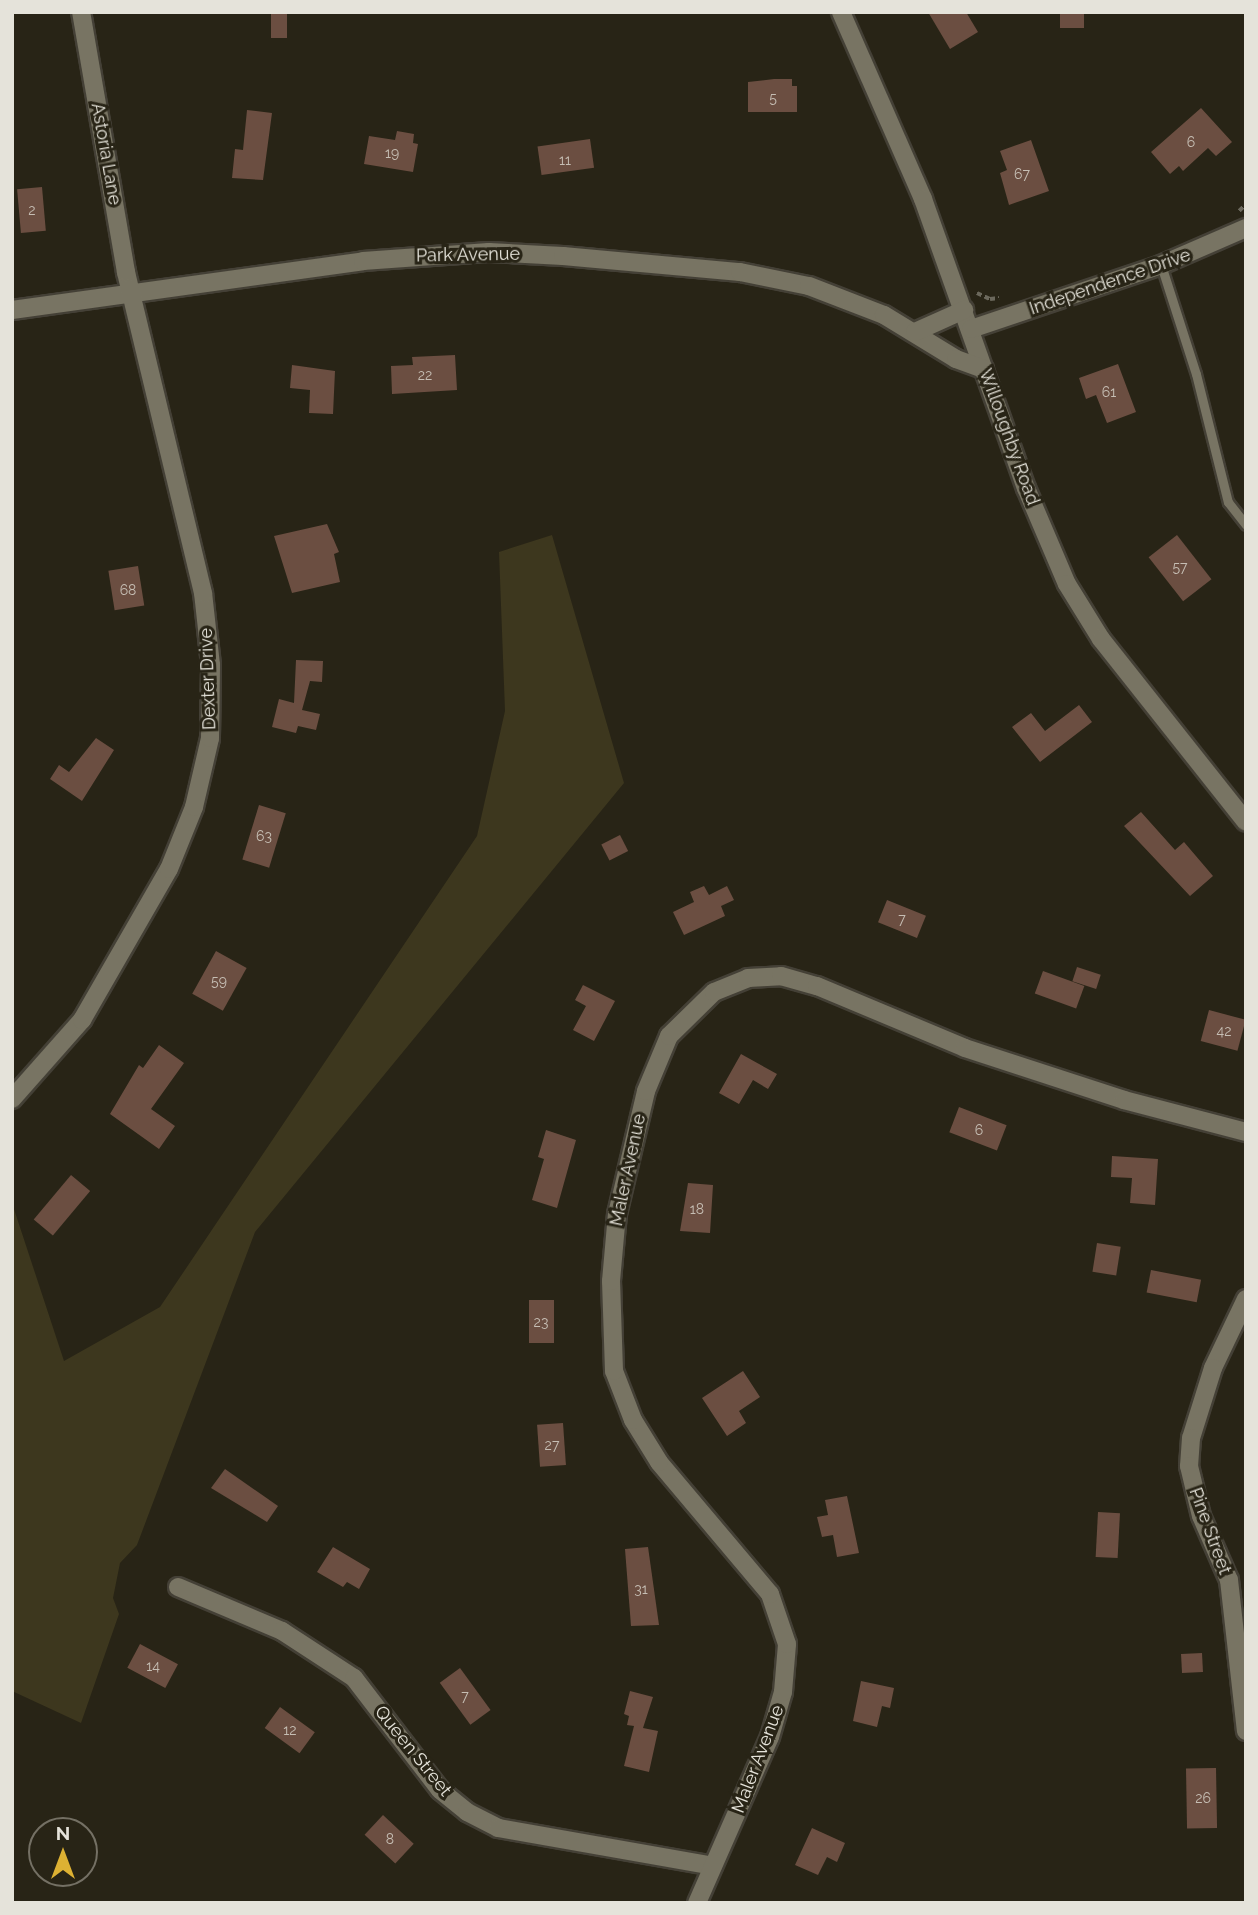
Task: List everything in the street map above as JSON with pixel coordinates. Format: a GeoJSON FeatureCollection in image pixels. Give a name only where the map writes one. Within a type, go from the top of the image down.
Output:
{"type":"FeatureCollection","features":[{"type":"Feature","properties":{"kind":"street","name":"Astoria Lane"},"geometry":{"type":"LineString","coordinates":[[81,12],[132,295]]}},
{"type":"Feature","properties":{"kind":"street","name":"Willoughby Road"},"geometry":{"type":"LineString","coordinates":[[841,12],[923,199],[984,369],[1067,584],[1101,639],[1246,822]]}},
{"type":"Feature","properties":{"kind":"street","name":"Independence Drive"},"geometry":{"type":"LineString","coordinates":[[971,329],[1161,265],[1246,228]]}},
{"type":"Feature","properties":{"kind":"street","name":"Park Avenue"},"geometry":{"type":"LineString","coordinates":[[12,310],[363,261],[502,252],[653,262],[778,279],[849,300],[915,331],[956,359],[984,369]]}},
{"type":"Feature","properties":{"kind":"street","name":"Dexter Drive"},"geometry":{"type":"LineString","coordinates":[[12,1100],[82,1020],[169,869],[194,807],[210,737],[211,665],[203,593],[132,295]]}},
{"type":"Feature","properties":{"kind":"street"},"geometry":{"type":"LineString","coordinates":[[915,331],[964,310]]}},
{"type":"Feature","properties":{"kind":"street","name":"Maler Avenue"},"geometry":{"type":"LineString","coordinates":[[697,1903],[770,1737],[783,1692],[787,1644],[770,1594],[659,1462],[633,1420],[614,1371],[611,1308],[617,1214],[646,1091],[669,1036],[714,992],[748,978],[781,976],[817,986],[965,1048],[1124,1100],[1246,1132]]}},
{"type":"Feature","properties":{"kind":"street","name":"Pine Street"},"geometry":{"type":"LineString","coordinates":[[1246,1299],[1213,1368],[1191,1438],[1189,1466],[1201,1516],[1229,1580],[1246,1731]]}},
{"type":"Feature","properties":{"kind":"street","name":"Queen Street"},"geometry":{"type":"LineString","coordinates":[[178,1587],[282,1631],[354,1678],[440,1790],[467,1812],[498,1828],[713,1866]]}},
{"type":"Feature","properties":{"kind":"lane"},"geometry":{"type":"LineString","coordinates":[[1161,265],[1196,374],[1228,502],[1246,525]]}},
{"type":"Feature","properties":{"kind":"shaded area"},"geometry":{"type":"Polygon","coordinates":[[[552,535],[624,783],[255,1232],[137,1545],[120,1563],[113,1598],[119,1614],[81,1723],[12,1691],[12,1203],[64,1361],[160,1307],[477,836],[505,711],[499,552],[552,535]]]}},
{"type":"Feature","properties":{"kind":"building"},"geometry":{"type":"Polygon","coordinates":[[[271,12],[287,12],[287,38],[271,38],[271,12]]]}},
{"type":"Feature","properties":{"kind":"building"},"geometry":{"type":"Polygon","coordinates":[[[928,12],[966,12],[978,32],[950,49],[928,12]]]}},
{"type":"Feature","properties":{"kind":"building"},"geometry":{"type":"Polygon","coordinates":[[[1060,12],[1084,12],[1084,28],[1060,28],[1060,12]]]}},
{"type":"Feature","properties":{"kind":"building"},"geometry":{"type":"Polygon","coordinates":[[[792,79],[792,86],[797,86],[797,112],[748,112],[748,82],[792,79]]]}},
{"type":"Feature","properties":{"kind":"building"},"geometry":{"type":"Polygon","coordinates":[[[1201,108],[1232,142],[1216,156],[1208,148],[1183,171],[1179,166],[1170,174],[1151,152],[1201,108]]]}},
{"type":"Feature","properties":{"kind":"building"},"geometry":{"type":"Polygon","coordinates":[[[247,110],[272,113],[263,180],[232,178],[235,149],[243,150],[247,110]]]}},
{"type":"Feature","properties":{"kind":"building"},"geometry":{"type":"Polygon","coordinates":[[[397,131],[414,134],[413,143],[418,144],[413,172],[364,164],[369,136],[395,140],[397,131]]]}},
{"type":"Feature","properties":{"kind":"building"},"geometry":{"type":"Polygon","coordinates":[[[590,139],[594,168],[542,175],[538,146],[590,139]]]}},
{"type":"Feature","properties":{"kind":"building"},"geometry":{"type":"Polygon","coordinates":[[[1031,140],[1049,191],[1009,205],[1000,173],[1007,170],[1000,151],[1031,140]]]}},
{"type":"Feature","properties":{"kind":"building"},"geometry":{"type":"Polygon","coordinates":[[[42,187],[46,231],[21,233],[17,189],[42,187]]]}},
{"type":"Feature","properties":{"kind":"building"},"geometry":{"type":"Polygon","coordinates":[[[455,355],[457,390],[392,394],[391,366],[413,365],[412,357],[455,355]]]}},
{"type":"Feature","properties":{"kind":"building"},"geometry":{"type":"Polygon","coordinates":[[[1118,364],[1136,412],[1107,423],[1096,395],[1086,399],[1079,378],[1118,364]]]}},
{"type":"Feature","properties":{"kind":"building"},"geometry":{"type":"Polygon","coordinates":[[[292,365],[335,371],[333,414],[309,413],[310,390],[290,388],[292,365]]]}},
{"type":"Feature","properties":{"kind":"building"},"geometry":{"type":"Polygon","coordinates":[[[327,524],[339,552],[334,554],[340,582],[292,593],[274,536],[327,524]]]}},
{"type":"Feature","properties":{"kind":"building"},"geometry":{"type":"Polygon","coordinates":[[[1177,535],[1211,579],[1183,601],[1149,557],[1177,535]]]}},
{"type":"Feature","properties":{"kind":"building"},"geometry":{"type":"Polygon","coordinates":[[[138,566],[144,606],[115,610],[108,571],[138,566]]]}},
{"type":"Feature","properties":{"kind":"building"},"geometry":{"type":"Polygon","coordinates":[[[296,660],[323,661],[322,682],[310,681],[302,710],[320,714],[316,730],[298,726],[296,733],[272,727],[279,699],[294,703],[296,660]]]}},
{"type":"Feature","properties":{"kind":"building"},"geometry":{"type":"Polygon","coordinates":[[[1079,705],[1092,722],[1040,762],[1012,727],[1031,713],[1045,731],[1079,705]]]}},
{"type":"Feature","properties":{"kind":"building"},"geometry":{"type":"Polygon","coordinates":[[[96,738],[114,750],[82,801],[50,779],[59,765],[69,772],[96,738]]]}},
{"type":"Feature","properties":{"kind":"building"},"geometry":{"type":"Polygon","coordinates":[[[259,805],[286,813],[269,868],[242,860],[259,805]]]}},
{"type":"Feature","properties":{"kind":"building"},"geometry":{"type":"Polygon","coordinates":[[[1141,812],[1175,850],[1184,842],[1213,876],[1190,896],[1124,826],[1141,812]]]}},
{"type":"Feature","properties":{"kind":"building"},"geometry":{"type":"Polygon","coordinates":[[[620,835],[628,851],[609,861],[601,845],[620,835]]]}},
{"type":"Feature","properties":{"kind":"building"},"geometry":{"type":"Polygon","coordinates":[[[704,886],[709,895],[727,886],[734,900],[721,906],[725,916],[684,935],[673,912],[694,902],[690,892],[704,886]]]}},
{"type":"Feature","properties":{"kind":"building"},"geometry":{"type":"Polygon","coordinates":[[[887,900],[926,916],[917,938],[878,922],[887,900]]]}},
{"type":"Feature","properties":{"kind":"building"},"geometry":{"type":"Polygon","coordinates":[[[216,951],[247,968],[223,1011],[192,994],[216,951]]]}},
{"type":"Feature","properties":{"kind":"building"},"geometry":{"type":"Polygon","coordinates":[[[1077,967],[1101,975],[1096,989],[1072,981],[1077,967]]]}},
{"type":"Feature","properties":{"kind":"building"},"geometry":{"type":"Polygon","coordinates":[[[1043,971],[1084,986],[1076,1009],[1035,994],[1043,971]]]}},
{"type":"Feature","properties":{"kind":"building"},"geometry":{"type":"Polygon","coordinates":[[[583,985],[615,1001],[594,1041],[573,1030],[586,1006],[575,1000],[583,985]]]}},
{"type":"Feature","properties":{"kind":"building"},"geometry":{"type":"Polygon","coordinates":[[[1209,1010],[1246,1020],[1237,1051],[1201,1041],[1209,1010]]]}},
{"type":"Feature","properties":{"kind":"building"},"geometry":{"type":"Polygon","coordinates":[[[159,1045],[184,1063],[151,1109],[175,1126],[159,1149],[110,1114],[139,1065],[143,1068],[159,1045]]]}},
{"type":"Feature","properties":{"kind":"building"},"geometry":{"type":"Polygon","coordinates":[[[741,1054],[777,1074],[768,1089],[753,1080],[739,1104],[719,1093],[741,1054]]]}},
{"type":"Feature","properties":{"kind":"building"},"geometry":{"type":"Polygon","coordinates":[[[959,1107],[1007,1125],[997,1150],[949,1132],[959,1107]]]}},
{"type":"Feature","properties":{"kind":"building"},"geometry":{"type":"Polygon","coordinates":[[[546,1130],[576,1140],[557,1208],[532,1200],[544,1159],[538,1157],[546,1130]]]}},
{"type":"Feature","properties":{"kind":"building"},"geometry":{"type":"Polygon","coordinates":[[[1112,1156],[1158,1159],[1155,1205],[1130,1203],[1132,1178],[1111,1177],[1112,1156]]]}},
{"type":"Feature","properties":{"kind":"building"},"geometry":{"type":"Polygon","coordinates":[[[71,1175],[90,1191],[53,1236],[34,1219],[71,1175]]]}},
{"type":"Feature","properties":{"kind":"building"},"geometry":{"type":"Polygon","coordinates":[[[688,1183],[713,1185],[710,1233],[680,1231],[688,1183]]]}},
{"type":"Feature","properties":{"kind":"building"},"geometry":{"type":"Polygon","coordinates":[[[1097,1243],[1121,1247],[1116,1275],[1092,1272],[1097,1243]]]}},
{"type":"Feature","properties":{"kind":"building"},"geometry":{"type":"Polygon","coordinates":[[[1151,1270],[1201,1280],[1197,1302],[1147,1293],[1151,1270]]]}},
{"type":"Feature","properties":{"kind":"building"},"geometry":{"type":"Polygon","coordinates":[[[529,1300],[554,1300],[554,1343],[529,1343],[529,1300]]]}},
{"type":"Feature","properties":{"kind":"building"},"geometry":{"type":"Polygon","coordinates":[[[743,1371],[760,1397],[739,1411],[746,1423],[727,1436],[702,1398],[743,1371]]]}},
{"type":"Feature","properties":{"kind":"building"},"geometry":{"type":"Polygon","coordinates":[[[563,1423],[566,1465],[540,1467],[537,1425],[563,1423]]]}},
{"type":"Feature","properties":{"kind":"building"},"geometry":{"type":"Polygon","coordinates":[[[225,1469],[278,1506],[267,1522],[211,1488],[225,1469]]]}},
{"type":"Feature","properties":{"kind":"building"},"geometry":{"type":"Polygon","coordinates":[[[847,1496],[859,1553],[837,1557],[833,1535],[822,1537],[817,1517],[828,1515],[825,1500],[847,1496]]]}},
{"type":"Feature","properties":{"kind":"building"},"geometry":{"type":"Polygon","coordinates":[[[1098,1512],[1120,1513],[1118,1558],[1096,1557],[1098,1512]]]}},
{"type":"Feature","properties":{"kind":"building"},"geometry":{"type":"Polygon","coordinates":[[[333,1547],[370,1569],[359,1589],[347,1582],[343,1587],[317,1572],[333,1547]]]}},
{"type":"Feature","properties":{"kind":"building"},"geometry":{"type":"Polygon","coordinates":[[[648,1547],[659,1625],[631,1626],[625,1549],[648,1547]]]}},
{"type":"Feature","properties":{"kind":"building"},"geometry":{"type":"Polygon","coordinates":[[[140,1644],[178,1664],[165,1688],[127,1668],[140,1644]]]}},
{"type":"Feature","properties":{"kind":"building"},"geometry":{"type":"Polygon","coordinates":[[[1202,1653],[1203,1672],[1182,1673],[1181,1654],[1202,1653]]]}},
{"type":"Feature","properties":{"kind":"building"},"geometry":{"type":"Polygon","coordinates":[[[460,1668],[491,1710],[470,1725],[440,1683],[460,1668]]]}},
{"type":"Feature","properties":{"kind":"building"},"geometry":{"type":"Polygon","coordinates":[[[861,1681],[894,1688],[890,1708],[882,1706],[877,1727],[853,1721],[861,1681]]]}},
{"type":"Feature","properties":{"kind":"building"},"geometry":{"type":"Polygon","coordinates":[[[630,1691],[653,1697],[643,1728],[658,1731],[649,1772],[624,1766],[634,1726],[627,1725],[629,1716],[624,1714],[630,1691]]]}},
{"type":"Feature","properties":{"kind":"building"},"geometry":{"type":"Polygon","coordinates":[[[280,1707],[315,1732],[300,1753],[265,1728],[280,1707]]]}},
{"type":"Feature","properties":{"kind":"building"},"geometry":{"type":"Polygon","coordinates":[[[1216,1768],[1217,1828],[1187,1829],[1186,1769],[1216,1768]]]}},
{"type":"Feature","properties":{"kind":"building"},"geometry":{"type":"Polygon","coordinates":[[[383,1815],[414,1844],[395,1863],[365,1835],[383,1815]]]}},
{"type":"Feature","properties":{"kind":"building"},"geometry":{"type":"Polygon","coordinates":[[[812,1828],[845,1843],[837,1862],[827,1857],[818,1875],[795,1865],[812,1828]]]}}]}
